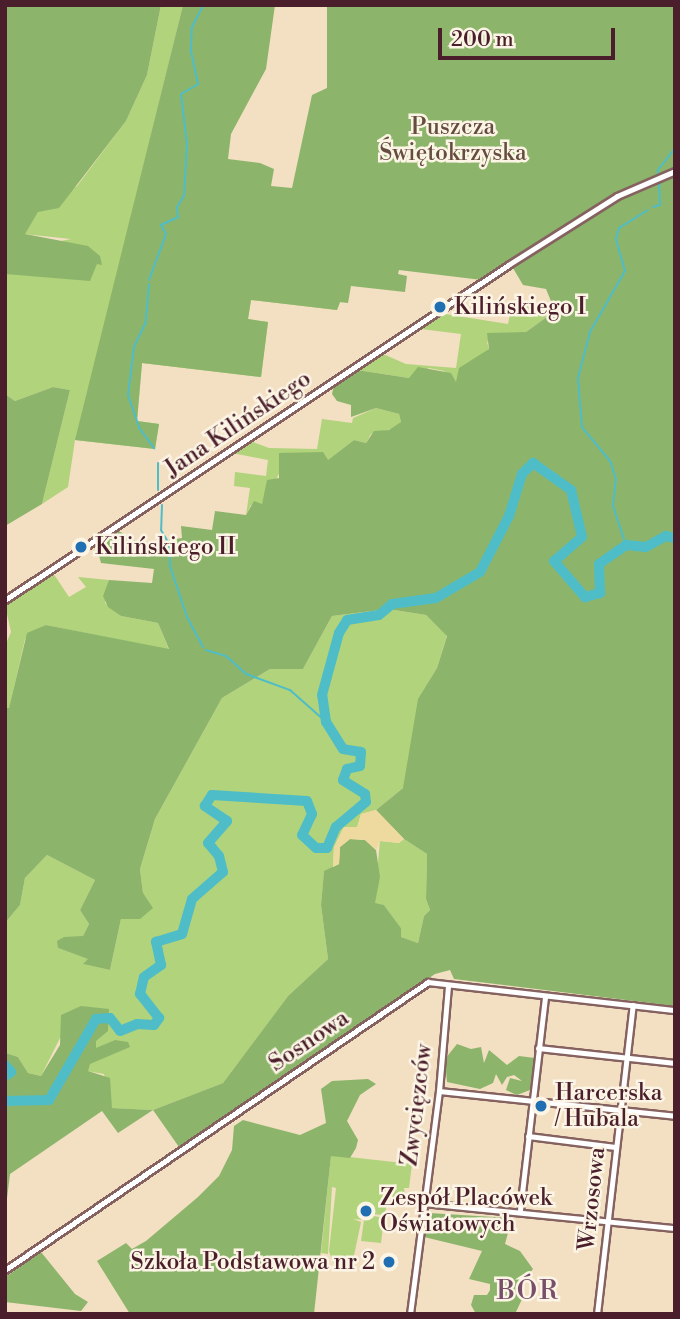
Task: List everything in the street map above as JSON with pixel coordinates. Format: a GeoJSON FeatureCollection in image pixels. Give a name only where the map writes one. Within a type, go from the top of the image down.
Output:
{"type":"FeatureCollection","features":[{"type":"Feature","properties":{"kind":"street","name":"Jana Kilińskiego"},"geometry":{"type":"LineString","coordinates":[[5,600],[617,196],[675,171]]}},
{"type":"Feature","properties":{"kind":"street","name":"Sosnowa"},"geometry":{"type":"LineString","coordinates":[[5,1270],[428,982],[675,1010]]}},
{"type":"Feature","properties":{"kind":"street","name":"Zwycięzców"},"geometry":{"type":"LineString","coordinates":[[410,1314],[439,1091],[448,985]]}},
{"type":"Feature","properties":{"kind":"street"},"geometry":{"type":"LineString","coordinates":[[520,1210],[545,996]]}},
{"type":"Feature","properties":{"kind":"street","name":"Wrzosowa"},"geometry":{"type":"LineString","coordinates":[[597,1314],[633,1005]]}},
{"type":"Feature","properties":{"kind":"street"},"geometry":{"type":"LineString","coordinates":[[538,1048],[675,1063]]}},
{"type":"Feature","properties":{"kind":"street"},"geometry":{"type":"LineString","coordinates":[[439,1091],[675,1116]]}},
{"type":"Feature","properties":{"kind":"street"},"geometry":{"type":"LineString","coordinates":[[528,1136],[615,1147]]}},
{"type":"Feature","properties":{"kind":"street"},"geometry":{"type":"LineString","coordinates":[[423,1203],[520,1210],[675,1228]]}},
{"type":"Feature","properties":{"kind":"green space"},"geometry":{"type":"Polygon","coordinates":[[[5,5],[161,5],[147,75],[126,121],[59,208],[38,212],[25,234],[88,246],[100,256],[102,265],[97,264],[90,281],[5,274],[5,5]]]}},
{"type":"Feature","properties":{"kind":"green space"},"geometry":{"type":"Polygon","coordinates":[[[161,5],[183,5],[119,266],[348,303],[340,302],[337,310],[251,300],[248,319],[268,322],[261,377],[142,363],[137,421],[159,424],[155,449],[75,440],[68,487],[42,504],[70,390],[53,387],[15,401],[5,394],[5,252],[71,239],[24,234],[38,212],[77,186],[126,121],[147,75],[161,5]]]}},
{"type":"Feature","properties":{"kind":"green space","name":"Puszcza Świętokrzyska"},"geometry":{"type":"Polygon","coordinates":[[[183,5],[275,5],[266,69],[231,134],[228,159],[260,163],[274,169],[271,186],[292,188],[312,95],[327,88],[327,5],[675,5],[675,1006],[454,979],[450,970],[435,974],[179,1147],[153,1110],[223,1083],[288,996],[328,959],[321,905],[324,871],[339,864],[340,847],[350,839],[365,840],[376,850],[380,877],[375,903],[384,905],[401,928],[401,937],[418,943],[424,916],[430,910],[426,899],[427,854],[404,839],[376,810],[403,788],[418,699],[437,668],[447,636],[426,615],[388,609],[332,616],[303,669],[270,669],[222,698],[155,819],[140,869],[143,893],[153,908],[140,919],[121,919],[110,970],[83,964],[88,959],[58,948],[57,941],[64,937],[83,936],[89,924],[80,910],[95,880],[47,855],[25,878],[20,905],[5,923],[5,708],[9,708],[27,633],[46,625],[169,649],[158,623],[121,616],[108,607],[103,596],[109,580],[152,583],[154,569],[101,563],[96,544],[117,530],[141,544],[182,538],[181,526],[212,530],[215,511],[246,515],[254,501],[262,504],[267,480],[279,478],[279,453],[323,452],[328,460],[354,440],[366,443],[374,431],[389,430],[401,422],[399,414],[376,408],[351,417],[351,405],[337,401],[332,394],[334,385],[357,370],[409,378],[418,367],[451,373],[456,382],[459,368],[489,349],[487,333],[526,332],[555,311],[546,289],[523,285],[510,263],[482,280],[399,270],[398,274],[407,276],[405,292],[351,286],[348,303],[340,302],[337,310],[251,300],[248,319],[268,322],[261,377],[142,363],[137,421],[159,424],[155,449],[75,440],[183,5]]]}},
{"type":"Feature","properties":{"kind":"green space"},"geometry":{"type":"Polygon","coordinates":[[[512,304],[555,311],[526,332],[487,342],[489,349],[457,383],[444,371],[429,368],[409,378],[357,370],[383,354],[406,364],[456,368],[461,334],[421,329],[445,314],[508,324],[512,304]]]}},
{"type":"Feature","properties":{"kind":"green space"},"geometry":{"type":"Polygon","coordinates":[[[53,387],[70,390],[42,504],[5,526],[5,394],[15,401],[53,387]]]}},
{"type":"Feature","properties":{"kind":"green space"},"geometry":{"type":"Polygon","coordinates":[[[376,408],[399,414],[401,422],[396,428],[371,434],[366,443],[354,440],[327,461],[280,472],[275,481],[269,480],[262,504],[251,505],[246,515],[250,488],[234,486],[235,472],[266,476],[268,460],[232,453],[250,441],[269,448],[317,449],[322,419],[352,423],[353,418],[376,408]]]}},
{"type":"Feature","properties":{"kind":"green space"},"geometry":{"type":"Polygon","coordinates":[[[53,573],[69,597],[86,587],[78,577],[109,580],[105,603],[121,616],[158,623],[169,650],[46,625],[25,639],[9,709],[5,708],[5,646],[11,632],[5,605],[53,573]]]}},
{"type":"Feature","properties":{"kind":"green space"},"geometry":{"type":"Polygon","coordinates":[[[388,609],[426,615],[447,635],[437,668],[421,695],[404,787],[376,810],[361,814],[357,828],[344,827],[334,847],[333,867],[324,872],[321,905],[328,959],[288,996],[223,1083],[153,1110],[112,1108],[104,1074],[87,1071],[89,1064],[60,1038],[41,1076],[28,1073],[18,1057],[5,1054],[5,923],[20,905],[25,878],[47,855],[95,880],[80,910],[89,924],[83,936],[58,948],[89,959],[84,964],[110,970],[121,919],[143,893],[140,869],[155,819],[222,698],[270,669],[303,669],[332,616],[388,609]]]}},
{"type":"Feature","properties":{"kind":"green space"},"geometry":{"type":"Polygon","coordinates":[[[404,839],[427,854],[426,899],[430,910],[424,916],[418,943],[401,937],[401,928],[384,905],[374,904],[380,841],[399,843],[404,839]]]}},
{"type":"Feature","properties":{"kind":"green space"},"geometry":{"type":"Polygon","coordinates":[[[81,1006],[109,1009],[108,1031],[96,1041],[96,1048],[115,1040],[128,1042],[130,1047],[90,1064],[88,1071],[110,1078],[112,1108],[153,1110],[118,1133],[102,1111],[10,1174],[5,1215],[5,1053],[18,1057],[28,1073],[41,1076],[60,1045],[61,1015],[81,1006]]]}},
{"type":"Feature","properties":{"kind":"green space"},"geometry":{"type":"Polygon","coordinates":[[[457,1044],[471,1049],[481,1047],[484,1063],[489,1050],[507,1065],[519,1056],[535,1058],[530,1090],[517,1095],[506,1090],[510,1078],[522,1081],[514,1075],[507,1077],[502,1085],[496,1074],[493,1083],[480,1089],[447,1082],[445,1059],[457,1044]]]}},
{"type":"Feature","properties":{"kind":"green space"},"geometry":{"type":"Polygon","coordinates":[[[368,1079],[376,1084],[360,1095],[347,1121],[358,1140],[356,1148],[350,1158],[331,1156],[314,1314],[130,1314],[97,1261],[126,1243],[132,1249],[146,1241],[198,1197],[219,1176],[232,1150],[234,1126],[243,1120],[300,1135],[326,1123],[321,1089],[332,1081],[368,1079]]]}},
{"type":"Feature","properties":{"kind":"green space","name":"Zespół Placówek Oświatowych"},"geometry":{"type":"Polygon","coordinates":[[[331,1155],[412,1164],[409,1188],[404,1188],[406,1203],[389,1198],[384,1215],[358,1213],[384,1218],[381,1243],[361,1241],[364,1220],[353,1219],[361,1222],[351,1270],[334,1266],[329,1251],[336,1188],[332,1187],[328,1254],[321,1253],[331,1155]]]}},
{"type":"Feature","properties":{"kind":"green space"},"geometry":{"type":"Polygon","coordinates":[[[522,1170],[518,1203],[472,1199],[473,1192],[518,1197],[522,1170]]]}},
{"type":"Feature","properties":{"kind":"green space"},"geometry":{"type":"Polygon","coordinates":[[[429,1213],[512,1218],[505,1244],[520,1251],[533,1269],[520,1286],[524,1295],[515,1314],[476,1314],[471,1305],[474,1295],[487,1295],[490,1290],[490,1284],[469,1279],[482,1251],[424,1237],[429,1213]]]}},
{"type":"Feature","properties":{"kind":"green space"},"geometry":{"type":"Polygon","coordinates":[[[41,1252],[75,1294],[88,1302],[81,1311],[5,1302],[7,1276],[41,1252]]]}},
{"type":"Feature","properties":{"kind":"sand"},"geometry":{"type":"Polygon","coordinates":[[[376,810],[404,839],[399,843],[380,841],[376,850],[365,840],[350,839],[340,847],[339,864],[333,867],[334,847],[344,827],[357,827],[361,814],[376,810]]]}},
{"type":"Feature","properties":{"kind":"waterway"},"geometry":{"type":"LineString","coordinates":[[149,280],[166,234],[161,225],[178,217],[177,207],[184,196],[187,144],[181,94],[198,84],[191,50],[192,27],[203,5]]}},
{"type":"Feature","properties":{"kind":"waterway"},"geometry":{"type":"LineString","coordinates":[[658,176],[658,170],[675,148]]}},
{"type":"Feature","properties":{"kind":"waterway"},"geometry":{"type":"LineString","coordinates":[[653,207],[660,205],[659,182]]}},
{"type":"Feature","properties":{"kind":"waterway"},"geometry":{"type":"LineString","coordinates":[[626,545],[613,506],[616,479],[610,461],[582,427],[578,378],[590,332],[625,271],[616,239],[619,228],[648,210]]}},
{"type":"Feature","properties":{"kind":"waterway"},"geometry":{"type":"LineString","coordinates":[[149,284],[146,322],[134,347],[128,395],[140,429],[154,448]]}},
{"type":"Feature","properties":{"kind":"waterway"},"geometry":{"type":"LineString","coordinates":[[158,463],[158,490]]}},
{"type":"Feature","properties":{"kind":"waterway"},"geometry":{"type":"LineString","coordinates":[[5,1101],[49,1100],[96,1019],[110,1018],[120,1031],[137,1024],[154,1025],[159,1018],[140,994],[144,977],[161,965],[156,942],[182,934],[192,899],[223,872],[219,856],[208,843],[227,821],[205,806],[212,795],[307,801],[312,814],[302,835],[316,848],[327,848],[336,827],[366,802],[365,794],[343,780],[347,769],[360,766],[361,752],[343,749],[326,722],[322,695],[339,633],[347,620],[379,615],[392,604],[436,598],[480,572],[509,516],[522,474],[533,463],[571,490],[582,537],[554,561],[585,597],[600,593],[599,564],[626,545],[646,547],[666,536],[675,538]]}},
{"type":"Feature","properties":{"kind":"waterway"},"geometry":{"type":"LineString","coordinates":[[162,505],[161,530],[169,544],[170,566],[187,617],[203,647]]}},
{"type":"Feature","properties":{"kind":"waterway"},"geometry":{"type":"LineString","coordinates":[[206,650],[226,656],[246,674],[290,690],[326,722]]}},
{"type":"Feature","properties":{"kind":"waterway"},"geometry":{"type":"LineString","coordinates":[[5,1065],[11,1072],[5,1076]]}},
{"type":"Feature","properties":{"kind":"place","name":"Kilińskiego I"},"geometry":{"type":"Point","coordinates":[440,307]}},
{"type":"Feature","properties":{"kind":"place","name":"Kilińskiego II"},"geometry":{"type":"Point","coordinates":[81,547]}},
{"type":"Feature","properties":{"kind":"place","name":"Harcerska / Hubala"},"geometry":{"type":"Point","coordinates":[541,1106]}},
{"type":"Feature","properties":{"kind":"place","name":"Zespół Placówek Oświatowych"},"geometry":{"type":"Point","coordinates":[366,1211]}},
{"type":"Feature","properties":{"kind":"place","name":"Szkoła Podstawowa nr 2"},"geometry":{"type":"Point","coordinates":[389,1262]}},
{"type":"Feature","properties":{"kind":"district","name":"BÓR"},"geometry":{"type":"Point","coordinates":[528,1292]}}]}
